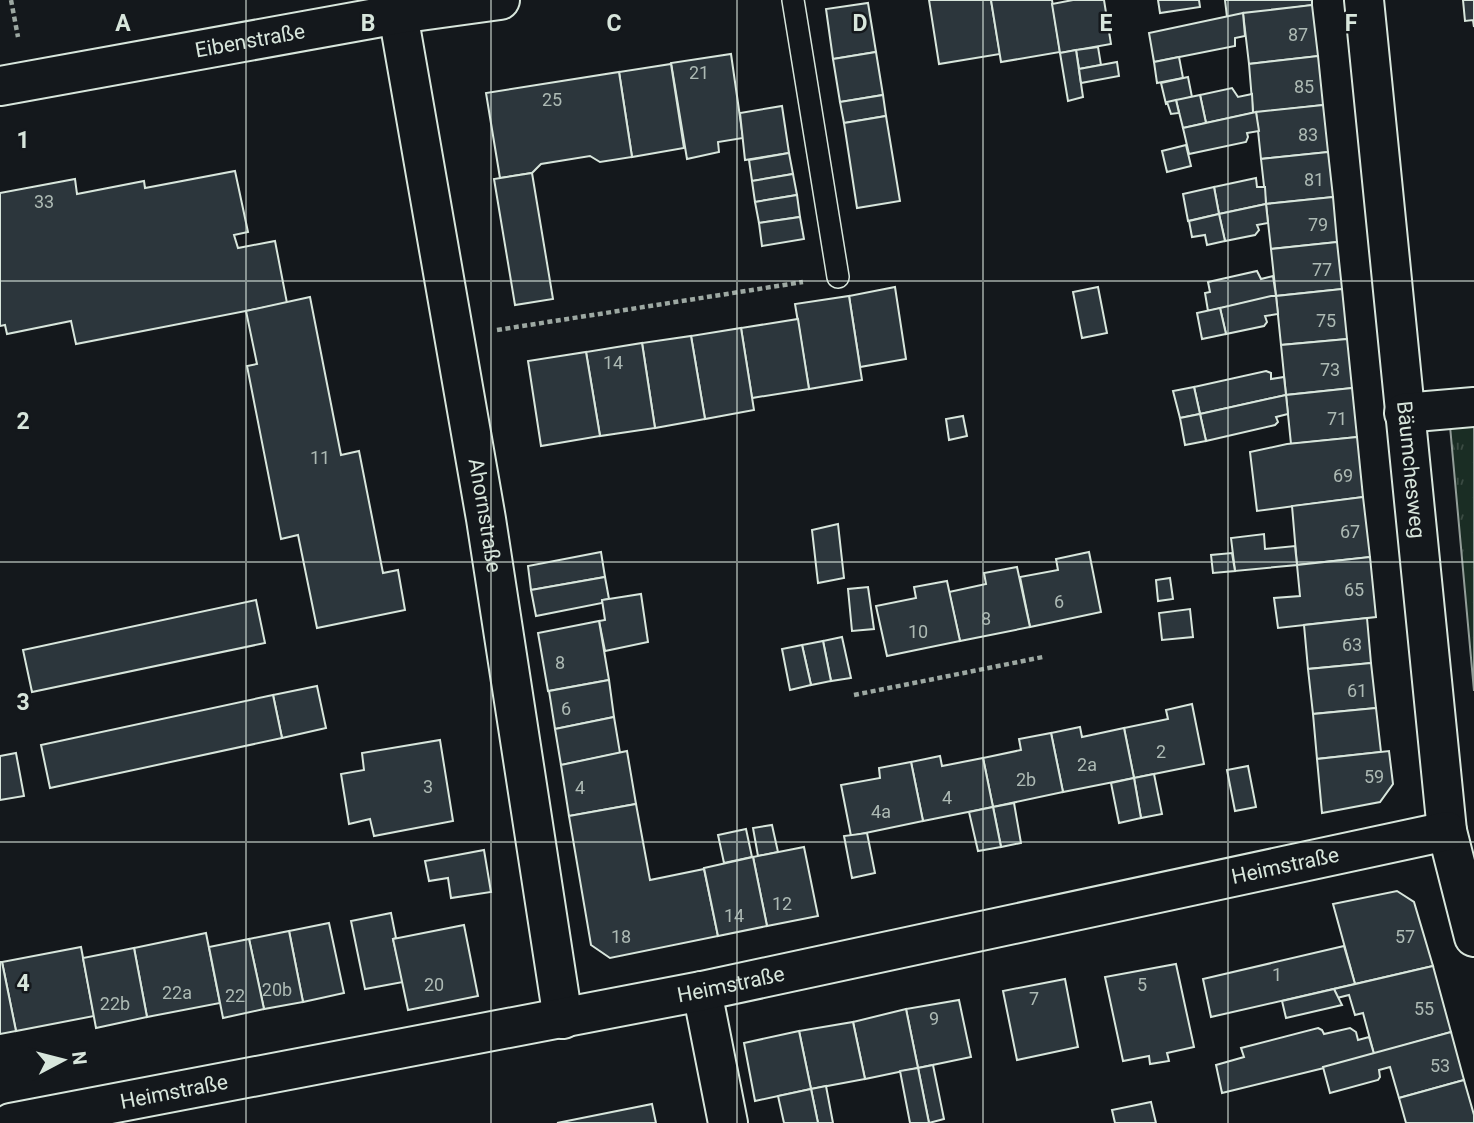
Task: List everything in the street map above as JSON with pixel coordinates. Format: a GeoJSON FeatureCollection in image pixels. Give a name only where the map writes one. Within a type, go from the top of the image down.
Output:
{"type":"FeatureCollection","features":[{"type":"Feature","properties":{"kind":"street","name":"Eibenstraße"},"geometry":{"type":"LineString","coordinates":[[0,86],[398,14],[500,0]]}},
{"type":"Feature","properties":{"kind":"street","name":"Bäumchesweg"},"geometry":{"type":"LineString","coordinates":[[1364,0],[1447,831],[1474,937]]}},
{"type":"Feature","properties":{"kind":"street","name":"Ahornstraße"},"geometry":{"type":"LineString","coordinates":[[398,14],[486,519],[563,1019]]}},
{"type":"Feature","properties":{"kind":"street"},"geometry":{"type":"LineString","coordinates":[[1404,414],[1474,407]]}},
{"type":"Feature","properties":{"kind":"street","name":"Heimstraße"},"geometry":{"type":"LineString","coordinates":[[11,1123],[702,991],[1447,831]]}},
{"type":"Feature","properties":{"kind":"street"},"geometry":{"type":"LineString","coordinates":[[702,991],[728,1123]]}},
{"type":"Feature","properties":{"kind":"lane"},"geometry":{"type":"LineString","coordinates":[[793,0],[838,277]]}},
{"type":"Feature","properties":{"kind":"path"},"geometry":{"type":"LineString","coordinates":[[454,337],[838,277]]}},
{"type":"Feature","properties":{"kind":"path"},"geometry":{"type":"LineString","coordinates":[[854,695],[1044,657]]}},
{"type":"Feature","properties":{"kind":"green space"},"geometry":{"type":"Polygon","coordinates":[[[1474,424],[1474,691],[1450,426],[1474,424]]]}},
{"type":"Feature","properties":{"kind":"building"},"geometry":{"type":"Polygon","coordinates":[[[929,0],[991,0],[1000,54],[939,64],[929,0]]]}},
{"type":"Feature","properties":{"kind":"building"},"geometry":{"type":"Polygon","coordinates":[[[991,0],[1052,0],[1060,52],[1001,62],[991,0]]]}},
{"type":"Feature","properties":{"kind":"building"},"geometry":{"type":"Polygon","coordinates":[[[1073,0],[1104,0],[1111,44],[1060,53],[1052,4],[1073,0]]]}},
{"type":"Feature","properties":{"kind":"building"},"geometry":{"type":"Polygon","coordinates":[[[1158,0],[1199,0],[1200,7],[1160,13],[1158,0]]]}},
{"type":"Feature","properties":{"kind":"building"},"geometry":{"type":"Polygon","coordinates":[[[1225,0],[1312,0],[1312,5],[1227,17],[1225,0]]]}},
{"type":"Feature","properties":{"kind":"building"},"geometry":{"type":"Polygon","coordinates":[[[1463,0],[1474,0],[1474,27],[1473,20],[1465,21],[1463,0]]]}},
{"type":"Feature","properties":{"kind":"building"},"geometry":{"type":"Polygon","coordinates":[[[868,3],[876,52],[833,59],[826,9],[868,3]]]}},
{"type":"Feature","properties":{"kind":"building"},"geometry":{"type":"Polygon","coordinates":[[[1312,5],[1318,56],[1249,64],[1243,13],[1312,5]]]}},
{"type":"Feature","properties":{"kind":"building"},"geometry":{"type":"Polygon","coordinates":[[[1243,13],[1245,36],[1235,38],[1235,46],[1154,62],[1149,33],[1243,13]]]}},
{"type":"Feature","properties":{"kind":"building"},"geometry":{"type":"Polygon","coordinates":[[[1098,47],[1101,65],[1079,69],[1076,50],[1098,47]]]}},
{"type":"Feature","properties":{"kind":"building"},"geometry":{"type":"Polygon","coordinates":[[[1076,50],[1083,97],[1068,101],[1060,53],[1076,50]]]}},
{"type":"Feature","properties":{"kind":"building"},"geometry":{"type":"Polygon","coordinates":[[[876,52],[883,95],[840,102],[833,59],[876,52]]]}},
{"type":"Feature","properties":{"kind":"building"},"geometry":{"type":"Polygon","coordinates":[[[731,54],[743,138],[718,142],[719,152],[687,159],[671,63],[731,54]]]}},
{"type":"Feature","properties":{"kind":"building"},"geometry":{"type":"Polygon","coordinates":[[[1318,56],[1323,105],[1253,113],[1249,64],[1318,56]]]}},
{"type":"Feature","properties":{"kind":"building"},"geometry":{"type":"Polygon","coordinates":[[[1179,57],[1183,78],[1157,83],[1154,62],[1179,57]]]}},
{"type":"Feature","properties":{"kind":"building"},"geometry":{"type":"Polygon","coordinates":[[[1117,62],[1119,76],[1081,83],[1079,69],[1117,62]]]}},
{"type":"Feature","properties":{"kind":"building"},"geometry":{"type":"Polygon","coordinates":[[[671,64],[684,148],[632,157],[619,72],[671,64]]]}},
{"type":"Feature","properties":{"kind":"building"},"geometry":{"type":"Polygon","coordinates":[[[619,72],[632,157],[600,162],[590,156],[541,164],[532,173],[500,178],[486,93],[619,72]]]}},
{"type":"Feature","properties":{"kind":"building"},"geometry":{"type":"Polygon","coordinates":[[[1188,77],[1192,97],[1166,104],[1161,83],[1188,77]]]}},
{"type":"Feature","properties":{"kind":"building"},"geometry":{"type":"Polygon","coordinates":[[[1232,88],[1238,97],[1252,94],[1253,113],[1206,123],[1200,95],[1232,88]]]}},
{"type":"Feature","properties":{"kind":"building"},"geometry":{"type":"Polygon","coordinates":[[[883,95],[886,116],[844,123],[840,102],[883,95]]]}},
{"type":"Feature","properties":{"kind":"building"},"geometry":{"type":"Polygon","coordinates":[[[1200,95],[1206,123],[1183,128],[1176,100],[1200,95]]]}},
{"type":"Feature","properties":{"kind":"building"},"geometry":{"type":"Polygon","coordinates":[[[1176,100],[1179,113],[1171,114],[1167,102],[1176,100]]]}},
{"type":"Feature","properties":{"kind":"building"},"geometry":{"type":"Polygon","coordinates":[[[1323,105],[1328,152],[1261,159],[1256,112],[1323,105]]]}},
{"type":"Feature","properties":{"kind":"building"},"geometry":{"type":"Polygon","coordinates":[[[782,106],[789,153],[745,160],[740,113],[782,106]]]}},
{"type":"Feature","properties":{"kind":"building"},"geometry":{"type":"Polygon","coordinates":[[[1256,112],[1259,131],[1247,133],[1246,142],[1189,154],[1183,128],[1256,112]]]}},
{"type":"Feature","properties":{"kind":"building"},"geometry":{"type":"Polygon","coordinates":[[[886,116],[900,201],[857,208],[844,123],[886,116]]]}},
{"type":"Feature","properties":{"kind":"building"},"geometry":{"type":"Polygon","coordinates":[[[1186,145],[1191,166],[1167,172],[1162,151],[1186,145]]]}},
{"type":"Feature","properties":{"kind":"building"},"geometry":{"type":"Polygon","coordinates":[[[1328,152],[1333,197],[1266,204],[1261,159],[1328,152]]]}},
{"type":"Feature","properties":{"kind":"building"},"geometry":{"type":"Polygon","coordinates":[[[789,153],[793,174],[752,181],[749,160],[789,153]]]}},
{"type":"Feature","properties":{"kind":"building"},"geometry":{"type":"Polygon","coordinates":[[[235,171],[248,232],[234,235],[238,248],[275,241],[287,303],[76,344],[71,321],[7,334],[5,325],[0,326],[0,193],[75,179],[77,194],[144,181],[145,188],[235,171]]]}},
{"type":"Feature","properties":{"kind":"building"},"geometry":{"type":"Polygon","coordinates":[[[532,173],[553,299],[515,305],[494,179],[532,173]]]}},
{"type":"Feature","properties":{"kind":"building"},"geometry":{"type":"Polygon","coordinates":[[[793,174],[797,195],[755,202],[752,181],[793,174]]]}},
{"type":"Feature","properties":{"kind":"building"},"geometry":{"type":"Polygon","coordinates":[[[1256,178],[1257,187],[1265,187],[1266,204],[1219,214],[1214,187],[1256,178]]]}},
{"type":"Feature","properties":{"kind":"building"},"geometry":{"type":"Polygon","coordinates":[[[1214,187],[1219,214],[1188,221],[1183,194],[1214,187]]]}},
{"type":"Feature","properties":{"kind":"building"},"geometry":{"type":"Polygon","coordinates":[[[797,195],[800,217],[759,223],[755,202],[797,195]]]}},
{"type":"Feature","properties":{"kind":"building"},"geometry":{"type":"Polygon","coordinates":[[[1333,197],[1337,242],[1271,249],[1266,204],[1333,197]]]}},
{"type":"Feature","properties":{"kind":"building"},"geometry":{"type":"Polygon","coordinates":[[[1266,204],[1268,223],[1257,225],[1259,230],[1255,235],[1225,241],[1219,214],[1266,204]]]}},
{"type":"Feature","properties":{"kind":"building"},"geometry":{"type":"Polygon","coordinates":[[[1219,214],[1225,241],[1207,245],[1205,235],[1192,237],[1189,221],[1219,214]]]}},
{"type":"Feature","properties":{"kind":"building"},"geometry":{"type":"Polygon","coordinates":[[[800,217],[804,239],[762,246],[759,223],[800,217]]]}},
{"type":"Feature","properties":{"kind":"building"},"geometry":{"type":"Polygon","coordinates":[[[1337,242],[1342,289],[1276,296],[1271,249],[1337,242]]]}},
{"type":"Feature","properties":{"kind":"building"},"geometry":{"type":"Polygon","coordinates":[[[1257,271],[1261,279],[1273,276],[1276,296],[1208,311],[1205,293],[1210,292],[1208,282],[1257,271]]]}},
{"type":"Feature","properties":{"kind":"building"},"geometry":{"type":"Polygon","coordinates":[[[895,287],[906,359],[860,367],[849,296],[895,287]]]}},
{"type":"Feature","properties":{"kind":"building"},"geometry":{"type":"Polygon","coordinates":[[[1098,287],[1107,333],[1082,338],[1073,292],[1098,287]]]}},
{"type":"Feature","properties":{"kind":"building"},"geometry":{"type":"Polygon","coordinates":[[[1342,289],[1347,339],[1281,345],[1276,296],[1342,289]]]}},
{"type":"Feature","properties":{"kind":"building"},"geometry":{"type":"Polygon","coordinates":[[[849,296],[862,380],[809,389],[795,304],[849,296]]]}},
{"type":"Feature","properties":{"kind":"building"},"geometry":{"type":"Polygon","coordinates":[[[1276,296],[1278,314],[1265,316],[1267,322],[1264,326],[1226,334],[1220,308],[1276,296]]]}},
{"type":"Feature","properties":{"kind":"building"},"geometry":{"type":"Polygon","coordinates":[[[310,297],[341,455],[359,451],[383,573],[398,570],[405,610],[317,628],[298,535],[281,539],[247,366],[257,364],[246,311],[310,297]]]}},
{"type":"Feature","properties":{"kind":"building"},"geometry":{"type":"Polygon","coordinates":[[[1220,308],[1226,334],[1202,339],[1197,313],[1220,308]]]}},
{"type":"Feature","properties":{"kind":"building"},"geometry":{"type":"Polygon","coordinates":[[[798,319],[809,389],[752,398],[741,328],[798,319]]]}},
{"type":"Feature","properties":{"kind":"building"},"geometry":{"type":"Polygon","coordinates":[[[741,328],[754,410],[705,419],[691,336],[741,328]]]}},
{"type":"Feature","properties":{"kind":"building"},"geometry":{"type":"Polygon","coordinates":[[[691,336],[705,419],[655,428],[642,343],[691,336]]]}},
{"type":"Feature","properties":{"kind":"building"},"geometry":{"type":"Polygon","coordinates":[[[1347,339],[1352,388],[1286,395],[1281,345],[1347,339]]]}},
{"type":"Feature","properties":{"kind":"building"},"geometry":{"type":"Polygon","coordinates":[[[642,343],[655,428],[600,436],[586,352],[642,343]]]}},
{"type":"Feature","properties":{"kind":"building"},"geometry":{"type":"Polygon","coordinates":[[[586,352],[600,436],[541,446],[528,361],[586,352]]]}},
{"type":"Feature","properties":{"kind":"building"},"geometry":{"type":"Polygon","coordinates":[[[1266,371],[1271,373],[1271,379],[1284,377],[1286,395],[1200,414],[1194,387],[1266,371]]]}},
{"type":"Feature","properties":{"kind":"building"},"geometry":{"type":"Polygon","coordinates":[[[1194,387],[1200,414],[1180,418],[1173,391],[1194,387]]]}},
{"type":"Feature","properties":{"kind":"building"},"geometry":{"type":"Polygon","coordinates":[[[1352,388],[1357,437],[1291,444],[1286,395],[1352,388]]]}},
{"type":"Feature","properties":{"kind":"building"},"geometry":{"type":"Polygon","coordinates":[[[1286,395],[1288,414],[1276,417],[1278,422],[1275,425],[1206,441],[1200,414],[1286,395]]]}},
{"type":"Feature","properties":{"kind":"building"},"geometry":{"type":"Polygon","coordinates":[[[1200,414],[1206,441],[1185,445],[1180,418],[1200,414]]]}},
{"type":"Feature","properties":{"kind":"building"},"geometry":{"type":"Polygon","coordinates":[[[963,416],[967,436],[949,440],[946,419],[963,416]]]}},
{"type":"Feature","properties":{"kind":"building"},"geometry":{"type":"Polygon","coordinates":[[[1357,437],[1363,497],[1257,511],[1250,452],[1287,444],[1357,437]]]}},
{"type":"Feature","properties":{"kind":"building"},"geometry":{"type":"Polygon","coordinates":[[[1363,497],[1370,557],[1297,565],[1292,506],[1363,497]]]}},
{"type":"Feature","properties":{"kind":"building"},"geometry":{"type":"Polygon","coordinates":[[[838,524],[844,578],[818,583],[812,530],[838,524]]]}},
{"type":"Feature","properties":{"kind":"building"},"geometry":{"type":"Polygon","coordinates":[[[1264,534],[1265,549],[1295,546],[1297,565],[1235,571],[1231,538],[1264,534]]]}},
{"type":"Feature","properties":{"kind":"building"},"geometry":{"type":"Polygon","coordinates":[[[601,552],[605,577],[531,590],[528,566],[601,552]]]}},
{"type":"Feature","properties":{"kind":"building"},"geometry":{"type":"Polygon","coordinates":[[[1089,552],[1101,612],[1030,627],[1020,577],[1058,570],[1056,559],[1089,552]]]}},
{"type":"Feature","properties":{"kind":"building"},"geometry":{"type":"Polygon","coordinates":[[[1232,553],[1235,571],[1213,573],[1211,555],[1232,553]]]}},
{"type":"Feature","properties":{"kind":"building"},"geometry":{"type":"Polygon","coordinates":[[[1370,557],[1376,617],[1278,628],[1274,598],[1300,596],[1297,565],[1370,557]]]}},
{"type":"Feature","properties":{"kind":"building"},"geometry":{"type":"Polygon","coordinates":[[[1017,567],[1030,627],[960,641],[949,592],[986,584],[984,573],[1017,567]]]}},
{"type":"Feature","properties":{"kind":"building"},"geometry":{"type":"Polygon","coordinates":[[[605,577],[609,599],[602,600],[602,603],[536,616],[531,590],[605,577]]]}},
{"type":"Feature","properties":{"kind":"building"},"geometry":{"type":"Polygon","coordinates":[[[1170,578],[1173,599],[1158,601],[1156,580],[1170,578]]]}},
{"type":"Feature","properties":{"kind":"building"},"geometry":{"type":"Polygon","coordinates":[[[947,581],[960,641],[887,656],[876,606],[916,598],[914,587],[947,581]]]}},
{"type":"Feature","properties":{"kind":"building"},"geometry":{"type":"Polygon","coordinates":[[[868,587],[874,629],[852,631],[848,589],[868,587]]]}},
{"type":"Feature","properties":{"kind":"building"},"geometry":{"type":"Polygon","coordinates":[[[641,594],[648,642],[605,651],[599,621],[605,620],[602,600],[641,594]]]}},
{"type":"Feature","properties":{"kind":"building"},"geometry":{"type":"Polygon","coordinates":[[[256,600],[265,643],[32,692],[23,650],[256,600]]]}},
{"type":"Feature","properties":{"kind":"building"},"geometry":{"type":"Polygon","coordinates":[[[1190,609],[1193,637],[1162,640],[1159,613],[1190,609]]]}},
{"type":"Feature","properties":{"kind":"building"},"geometry":{"type":"Polygon","coordinates":[[[1367,618],[1371,663],[1308,669],[1304,625],[1367,618]]]}},
{"type":"Feature","properties":{"kind":"building"},"geometry":{"type":"Polygon","coordinates":[[[599,621],[609,680],[548,691],[538,633],[599,621]]]}},
{"type":"Feature","properties":{"kind":"building"},"geometry":{"type":"Polygon","coordinates":[[[842,637],[851,678],[831,681],[823,641],[842,637]]]}},
{"type":"Feature","properties":{"kind":"building"},"geometry":{"type":"Polygon","coordinates":[[[823,641],[831,681],[811,685],[802,645],[823,641]]]}},
{"type":"Feature","properties":{"kind":"building"},"geometry":{"type":"Polygon","coordinates":[[[802,645],[811,685],[790,690],[782,649],[802,645]]]}},
{"type":"Feature","properties":{"kind":"building"},"geometry":{"type":"Polygon","coordinates":[[[1371,663],[1376,708],[1313,714],[1308,669],[1371,663]]]}},
{"type":"Feature","properties":{"kind":"building"},"geometry":{"type":"Polygon","coordinates":[[[609,680],[614,717],[555,729],[549,691],[609,680]]]}},
{"type":"Feature","properties":{"kind":"building"},"geometry":{"type":"Polygon","coordinates":[[[317,686],[326,728],[282,738],[273,695],[317,686]]]}},
{"type":"Feature","properties":{"kind":"building"},"geometry":{"type":"Polygon","coordinates":[[[273,695],[282,738],[50,788],[41,745],[273,695]]]}},
{"type":"Feature","properties":{"kind":"building"},"geometry":{"type":"Polygon","coordinates":[[[1192,704],[1204,764],[1134,778],[1124,728],[1168,719],[1166,710],[1192,704]]]}},
{"type":"Feature","properties":{"kind":"building"},"geometry":{"type":"Polygon","coordinates":[[[1376,708],[1381,752],[1317,759],[1313,714],[1376,708]]]}},
{"type":"Feature","properties":{"kind":"building"},"geometry":{"type":"Polygon","coordinates":[[[614,717],[620,753],[561,765],[555,729],[614,717]]]}},
{"type":"Feature","properties":{"kind":"building"},"geometry":{"type":"Polygon","coordinates":[[[1080,727],[1082,737],[1124,728],[1134,778],[1063,792],[1051,733],[1080,727]]]}},
{"type":"Feature","properties":{"kind":"building"},"geometry":{"type":"Polygon","coordinates":[[[1051,733],[1063,792],[993,807],[983,758],[1021,750],[1019,739],[1051,733]]]}},
{"type":"Feature","properties":{"kind":"building"},"geometry":{"type":"Polygon","coordinates":[[[440,740],[453,821],[374,836],[370,819],[349,824],[341,774],[364,770],[362,753],[440,740]]]}},
{"type":"Feature","properties":{"kind":"building"},"geometry":{"type":"Polygon","coordinates":[[[627,751],[636,804],[569,816],[561,765],[627,751]]]}},
{"type":"Feature","properties":{"kind":"building"},"geometry":{"type":"Polygon","coordinates":[[[1389,751],[1393,784],[1380,802],[1322,813],[1317,759],[1389,751]]]}},
{"type":"Feature","properties":{"kind":"building"},"geometry":{"type":"Polygon","coordinates":[[[16,753],[24,796],[0,800],[0,756],[16,753]]]}},
{"type":"Feature","properties":{"kind":"building"},"geometry":{"type":"Polygon","coordinates":[[[940,756],[942,766],[983,758],[993,807],[923,821],[911,762],[940,756]]]}},
{"type":"Feature","properties":{"kind":"building"},"geometry":{"type":"Polygon","coordinates":[[[911,762],[923,821],[851,836],[841,785],[880,778],[879,768],[911,762]]]}},
{"type":"Feature","properties":{"kind":"building"},"geometry":{"type":"Polygon","coordinates":[[[1248,766],[1256,807],[1235,811],[1227,770],[1248,766]]]}},
{"type":"Feature","properties":{"kind":"building"},"geometry":{"type":"Polygon","coordinates":[[[1154,774],[1162,814],[1141,818],[1134,778],[1154,774]]]}},
{"type":"Feature","properties":{"kind":"building"},"geometry":{"type":"Polygon","coordinates":[[[1134,778],[1141,818],[1119,823],[1111,783],[1134,778]]]}},
{"type":"Feature","properties":{"kind":"building"},"geometry":{"type":"Polygon","coordinates":[[[1014,803],[1021,843],[1001,847],[993,807],[1014,803]]]}},
{"type":"Feature","properties":{"kind":"building"},"geometry":{"type":"Polygon","coordinates":[[[636,804],[650,880],[704,869],[718,936],[610,958],[591,945],[569,816],[636,804]]]}},
{"type":"Feature","properties":{"kind":"building"},"geometry":{"type":"Polygon","coordinates":[[[993,807],[1001,847],[978,851],[969,812],[993,807]]]}},
{"type":"Feature","properties":{"kind":"building"},"geometry":{"type":"Polygon","coordinates":[[[772,825],[778,852],[758,856],[753,828],[772,825]]]}},
{"type":"Feature","properties":{"kind":"building"},"geometry":{"type":"Polygon","coordinates":[[[746,829],[752,857],[724,863],[718,835],[746,829]]]}},
{"type":"Feature","properties":{"kind":"building"},"geometry":{"type":"Polygon","coordinates":[[[867,833],[875,873],[852,878],[844,836],[867,833]]]}},
{"type":"Feature","properties":{"kind":"building"},"geometry":{"type":"Polygon","coordinates":[[[804,847],[818,916],[767,926],[753,857],[804,847]]]}},
{"type":"Feature","properties":{"kind":"building"},"geometry":{"type":"Polygon","coordinates":[[[484,850],[491,892],[451,898],[448,878],[429,881],[425,861],[484,850]]]}},
{"type":"Feature","properties":{"kind":"building"},"geometry":{"type":"Polygon","coordinates":[[[753,857],[767,926],[718,936],[704,868],[753,857]]]}},
{"type":"Feature","properties":{"kind":"building"},"geometry":{"type":"Polygon","coordinates":[[[1397,891],[1414,902],[1433,966],[1355,984],[1333,904],[1397,891]]]}},
{"type":"Feature","properties":{"kind":"building"},"geometry":{"type":"Polygon","coordinates":[[[391,913],[396,938],[393,939],[403,982],[365,989],[351,921],[391,913]]]}},
{"type":"Feature","properties":{"kind":"building"},"geometry":{"type":"Polygon","coordinates":[[[329,923],[344,993],[303,1002],[289,931],[329,923]]]}},
{"type":"Feature","properties":{"kind":"building"},"geometry":{"type":"Polygon","coordinates":[[[464,925],[478,996],[408,1010],[393,939],[464,925]]]}},
{"type":"Feature","properties":{"kind":"building"},"geometry":{"type":"Polygon","coordinates":[[[289,931],[303,1002],[264,1009],[249,939],[289,931]]]}},
{"type":"Feature","properties":{"kind":"building"},"geometry":{"type":"Polygon","coordinates":[[[206,933],[220,1003],[147,1017],[134,948],[206,933]]]}},
{"type":"Feature","properties":{"kind":"building"},"geometry":{"type":"Polygon","coordinates":[[[249,939],[264,1009],[223,1018],[209,947],[249,939]]]}},
{"type":"Feature","properties":{"kind":"building"},"geometry":{"type":"Polygon","coordinates":[[[1344,946],[1355,984],[1211,1017],[1203,979],[1344,946]]]}},
{"type":"Feature","properties":{"kind":"building"},"geometry":{"type":"Polygon","coordinates":[[[81,947],[94,1016],[16,1031],[2,962],[81,947]]]}},
{"type":"Feature","properties":{"kind":"building"},"geometry":{"type":"Polygon","coordinates":[[[134,948],[147,1017],[96,1028],[83,958],[134,948]]]}},
{"type":"Feature","properties":{"kind":"building"},"geometry":{"type":"Polygon","coordinates":[[[0,962],[16,1031],[0,1034],[0,962]]]}},
{"type":"Feature","properties":{"kind":"building"},"geometry":{"type":"Polygon","coordinates":[[[1176,964],[1194,1047],[1167,1053],[1169,1061],[1150,1064],[1149,1056],[1123,1061],[1105,977],[1176,964]]]}},
{"type":"Feature","properties":{"kind":"building"},"geometry":{"type":"Polygon","coordinates":[[[1433,966],[1451,1032],[1374,1054],[1363,1013],[1355,1015],[1349,995],[1337,998],[1334,989],[1433,966]]]}},
{"type":"Feature","properties":{"kind":"building"},"geometry":{"type":"Polygon","coordinates":[[[1065,979],[1078,1047],[1017,1060],[1003,991],[1065,979]]]}},
{"type":"Feature","properties":{"kind":"building"},"geometry":{"type":"Polygon","coordinates":[[[1334,989],[1342,1005],[1286,1018],[1282,1001],[1334,989]]]}},
{"type":"Feature","properties":{"kind":"building"},"geometry":{"type":"Polygon","coordinates":[[[959,1000],[971,1057],[918,1068],[906,1009],[959,1000]]]}},
{"type":"Feature","properties":{"kind":"building"},"geometry":{"type":"Polygon","coordinates":[[[906,1009],[918,1068],[865,1079],[853,1022],[906,1009]]]}},
{"type":"Feature","properties":{"kind":"building"},"geometry":{"type":"Polygon","coordinates":[[[853,1022],[865,1079],[811,1089],[799,1031],[853,1022]]]}},
{"type":"Feature","properties":{"kind":"building"},"geometry":{"type":"Polygon","coordinates":[[[1318,1028],[1324,1034],[1350,1028],[1356,1032],[1358,1040],[1369,1037],[1374,1054],[1222,1093],[1216,1065],[1244,1057],[1241,1048],[1318,1028]]]}},
{"type":"Feature","properties":{"kind":"building"},"geometry":{"type":"Polygon","coordinates":[[[799,1031],[811,1089],[755,1101],[744,1043],[799,1031]]]}},
{"type":"Feature","properties":{"kind":"building"},"geometry":{"type":"Polygon","coordinates":[[[1451,1032],[1464,1080],[1399,1098],[1390,1067],[1379,1070],[1378,1080],[1330,1093],[1323,1067],[1451,1032]]]}},
{"type":"Feature","properties":{"kind":"building"},"geometry":{"type":"Polygon","coordinates":[[[933,1065],[944,1119],[929,1123],[918,1068],[933,1065]]]}},
{"type":"Feature","properties":{"kind":"building"},"geometry":{"type":"Polygon","coordinates":[[[918,1068],[929,1123],[910,1123],[900,1071],[918,1068]]]}},
{"type":"Feature","properties":{"kind":"building"},"geometry":{"type":"Polygon","coordinates":[[[1464,1080],[1474,1123],[1406,1123],[1399,1098],[1464,1080]]]}},
{"type":"Feature","properties":{"kind":"building"},"geometry":{"type":"Polygon","coordinates":[[[826,1086],[833,1123],[818,1123],[811,1089],[826,1086]]]}},
{"type":"Feature","properties":{"kind":"building"},"geometry":{"type":"Polygon","coordinates":[[[811,1089],[818,1123],[784,1123],[778,1096],[811,1089]]]}},
{"type":"Feature","properties":{"kind":"building"},"geometry":{"type":"Polygon","coordinates":[[[1151,1102],[1156,1123],[1115,1123],[1112,1110],[1151,1102]]]}},
{"type":"Feature","properties":{"kind":"building"},"geometry":{"type":"Polygon","coordinates":[[[652,1104],[656,1123],[557,1123],[652,1104]]]}}]}
